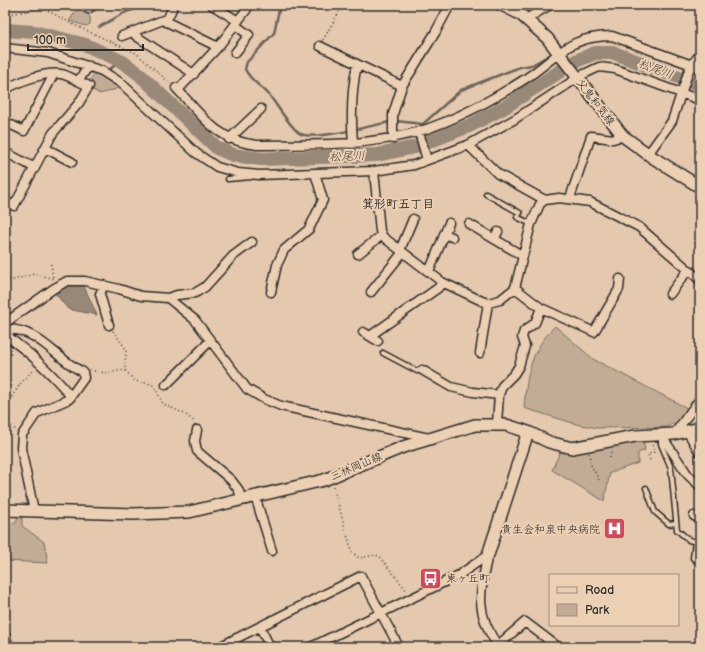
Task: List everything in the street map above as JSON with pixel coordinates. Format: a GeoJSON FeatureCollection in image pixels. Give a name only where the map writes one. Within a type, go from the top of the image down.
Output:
{"type":"FeatureCollection","features":[{"type":"Feature","properties":{"kind":"main road","name":"父鬼和気線"},"geometry":{"type":"LineString","coordinates":[[502,5],[526,19],[546,38],[623,136],[648,154],[700,187]]}},
{"type":"Feature","properties":{"kind":"main road","name":"三林岡山線"},"geometry":{"type":"LineString","coordinates":[[5,510],[133,514],[171,514],[189,512],[332,477],[381,455],[429,438],[475,425],[497,423],[528,432],[549,442],[572,448],[635,436],[674,434],[700,428]]}},
{"type":"Feature","properties":{"kind":"main road"},"geometry":{"type":"LineString","coordinates":[[488,555],[528,432]]}},
{"type":"Feature","properties":{"kind":"street"},"geometry":{"type":"LineString","coordinates":[[82,5],[88,9],[94,5]]}},
{"type":"Feature","properties":{"kind":"street"},"geometry":{"type":"LineString","coordinates":[[212,5],[249,35],[235,53]]}},
{"type":"Feature","properties":{"kind":"street"},"geometry":{"type":"LineString","coordinates":[[247,5],[247,9],[218,47],[194,74],[177,89],[214,129],[228,139],[242,144],[353,144],[419,133],[446,122],[486,101],[560,55],[578,40],[597,36],[612,36],[690,66],[700,68]]}},
{"type":"Feature","properties":{"kind":"street"},"geometry":{"type":"LineString","coordinates":[[393,138],[393,114],[402,86],[435,33],[450,5]]}},
{"type":"Feature","properties":{"kind":"street"},"geometry":{"type":"LineString","coordinates":[[526,19],[550,5]]}},
{"type":"Feature","properties":{"kind":"street"},"geometry":{"type":"LineString","coordinates":[[166,22],[172,9]]}},
{"type":"Feature","properties":{"kind":"street"},"geometry":{"type":"LineString","coordinates":[[122,36],[163,20],[218,47]]}},
{"type":"Feature","properties":{"kind":"street"},"geometry":{"type":"LineString","coordinates":[[134,32],[136,36],[194,74]]}},
{"type":"Feature","properties":{"kind":"street"},"geometry":{"type":"LineString","coordinates":[[320,46],[402,86]]}},
{"type":"Feature","properties":{"kind":"street"},"geometry":{"type":"LineString","coordinates":[[5,48],[48,53],[102,71],[121,83],[196,153],[217,167],[259,175],[374,171],[414,164],[468,145],[515,119],[577,77],[599,67],[608,67],[700,100]]}},
{"type":"Feature","properties":{"kind":"street"},"geometry":{"type":"LineString","coordinates":[[648,154],[672,121],[690,66],[700,54]]}},
{"type":"Feature","properties":{"kind":"street"},"geometry":{"type":"LineString","coordinates":[[353,144],[353,84],[357,65]]}},
{"type":"Feature","properties":{"kind":"street"},"geometry":{"type":"LineString","coordinates":[[78,81],[89,66]]}},
{"type":"Feature","properties":{"kind":"street"},"geometry":{"type":"LineString","coordinates":[[5,122],[24,131],[54,74]]}},
{"type":"Feature","properties":{"kind":"street"},"geometry":{"type":"LineString","coordinates":[[5,90],[21,81],[54,74],[60,74],[89,86],[79,103],[53,133],[14,206],[5,200]]}},
{"type":"Feature","properties":{"kind":"street"},"geometry":{"type":"LineString","coordinates":[[228,139],[261,109]]}},
{"type":"Feature","properties":{"kind":"street"},"geometry":{"type":"LineString","coordinates":[[419,133],[427,159]]}},
{"type":"Feature","properties":{"kind":"street"},"geometry":{"type":"LineString","coordinates":[[570,198],[591,136],[613,139],[623,136]]}},
{"type":"Feature","properties":{"kind":"street"},"geometry":{"type":"LineString","coordinates":[[468,145],[498,174],[546,200]]}},
{"type":"Feature","properties":{"kind":"street"},"geometry":{"type":"LineString","coordinates":[[46,148],[72,162]]}},
{"type":"Feature","properties":{"kind":"street"},"geometry":{"type":"LineString","coordinates":[[5,152],[35,168]]}},
{"type":"Feature","properties":{"kind":"street"},"geometry":{"type":"LineString","coordinates":[[374,171],[382,235],[442,282],[488,303],[500,300],[515,288],[531,224],[540,204],[546,200],[559,198],[570,198],[601,206],[639,227],[700,280]]}},
{"type":"Feature","properties":{"kind":"street"},"geometry":{"type":"LineString","coordinates":[[271,292],[277,265],[284,250],[309,229],[323,200],[315,173]]}},
{"type":"Feature","properties":{"kind":"street"},"geometry":{"type":"LineString","coordinates":[[377,289],[401,251],[413,219]]}},
{"type":"Feature","properties":{"kind":"street"},"geometry":{"type":"LineString","coordinates":[[429,272],[448,236],[449,223]]}},
{"type":"Feature","properties":{"kind":"street"},"geometry":{"type":"LineString","coordinates":[[469,224],[496,235],[523,256]]}},
{"type":"Feature","properties":{"kind":"street"},"geometry":{"type":"LineString","coordinates":[[358,254],[382,235]]}},
{"type":"Feature","properties":{"kind":"street"},"geometry":{"type":"LineString","coordinates":[[5,323],[53,289],[67,282],[85,280],[141,296],[168,298],[177,295],[195,293],[205,287],[233,256],[252,242]]}},
{"type":"Feature","properties":{"kind":"street"},"geometry":{"type":"LineString","coordinates":[[675,291],[688,270]]}},
{"type":"Feature","properties":{"kind":"street"},"geometry":{"type":"LineString","coordinates":[[515,288],[541,308],[594,332],[619,289],[620,279]]}},
{"type":"Feature","properties":{"kind":"street"},"geometry":{"type":"LineString","coordinates":[[370,336],[410,303],[438,288],[442,282]]}},
{"type":"Feature","properties":{"kind":"street"},"geometry":{"type":"LineString","coordinates":[[104,285],[100,294],[109,325]]}},
{"type":"Feature","properties":{"kind":"street"},"geometry":{"type":"LineString","coordinates":[[168,298],[195,320],[247,389],[264,399],[281,406],[429,438]]}},
{"type":"Feature","properties":{"kind":"street"},"geometry":{"type":"LineString","coordinates":[[480,353],[478,341],[488,303]]}},
{"type":"Feature","properties":{"kind":"street"},"geometry":{"type":"LineString","coordinates":[[497,423],[499,395],[502,386],[519,366],[525,346],[522,337],[524,331],[535,323],[541,308]]}},
{"type":"Feature","properties":{"kind":"street"},"geometry":{"type":"LineString","coordinates":[[5,329],[22,331],[32,335],[83,372],[84,378],[71,397],[37,413],[22,435],[21,448],[34,511]]}},
{"type":"Feature","properties":{"kind":"street"},"geometry":{"type":"LineString","coordinates":[[362,332],[378,341]]}},
{"type":"Feature","properties":{"kind":"street"},"geometry":{"type":"LineString","coordinates":[[5,333],[60,383],[71,397]]}},
{"type":"Feature","properties":{"kind":"street"},"geometry":{"type":"LineString","coordinates":[[166,385],[180,376],[210,341]]}},
{"type":"Feature","properties":{"kind":"street"},"geometry":{"type":"LineString","coordinates":[[425,374],[451,386],[458,392],[499,395]]}},
{"type":"Feature","properties":{"kind":"street"},"geometry":{"type":"LineString","coordinates":[[674,434],[700,400]]}},
{"type":"Feature","properties":{"kind":"street"},"geometry":{"type":"LineString","coordinates":[[197,430],[195,441],[197,451],[231,480],[238,489],[242,499]]}},
{"type":"Feature","properties":{"kind":"street"},"geometry":{"type":"LineString","coordinates":[[687,431],[700,453]]}},
{"type":"Feature","properties":{"kind":"street"},"geometry":{"type":"LineString","coordinates":[[656,436],[688,475],[700,486]]}},
{"type":"Feature","properties":{"kind":"street"},"geometry":{"type":"LineString","coordinates":[[255,496],[272,550]]}},
{"type":"Feature","properties":{"kind":"street"},"geometry":{"type":"LineString","coordinates":[[311,647],[459,575],[488,555]]}},
{"type":"Feature","properties":{"kind":"street"},"geometry":{"type":"LineString","coordinates":[[488,555],[480,589],[481,602],[486,626],[497,646],[525,622],[558,647]]}},
{"type":"Feature","properties":{"kind":"street"},"geometry":{"type":"LineString","coordinates":[[219,647],[362,576],[399,647]]}},
{"type":"Feature","properties":{"kind":"street"},"geometry":{"type":"LineString","coordinates":[[260,627],[270,647]]}},
{"type":"Feature","properties":{"kind":"street"},"geometry":{"type":"LineString","coordinates":[[5,635],[8,647]]}},
{"type":"Feature","properties":{"kind":"lane"},"geometry":{"type":"LineString","coordinates":[[228,179],[259,175]]}},
{"type":"Feature","properties":{"kind":"lane"},"geometry":{"type":"LineString","coordinates":[[486,194],[520,213],[517,217],[531,224]]}},
{"type":"Feature","properties":{"kind":"lane"},"geometry":{"type":"LineString","coordinates":[[383,353],[425,374]]}},
{"type":"Feature","properties":{"kind":"lane"},"geometry":{"type":"LineString","coordinates":[[656,436],[671,468],[677,530],[683,536],[700,543]]}},
{"type":"Feature","properties":{"kind":"lane"},"geometry":{"type":"LineString","coordinates":[[646,488],[655,512],[669,524],[676,523]]}},
{"type":"Feature","properties":{"kind":"lane"},"geometry":{"type":"LineString","coordinates":[[695,541],[693,558],[700,564]]}},
{"type":"Feature","properties":{"kind":"path"},"geometry":{"type":"LineString","coordinates":[[320,46],[343,5]]}},
{"type":"Feature","properties":{"kind":"path"},"geometry":{"type":"LineString","coordinates":[[5,15],[38,9],[47,10],[72,24],[136,53],[177,89]]}},
{"type":"Feature","properties":{"kind":"path"},"geometry":{"type":"LineString","coordinates":[[51,264],[54,276],[51,285],[53,289]]}},
{"type":"Feature","properties":{"kind":"path"},"geometry":{"type":"LineString","coordinates":[[5,279],[14,280],[34,274],[53,278],[62,278],[67,282]]}},
{"type":"Feature","properties":{"kind":"path"},"geometry":{"type":"LineString","coordinates":[[109,325],[126,349],[125,370],[135,382],[151,384],[154,386],[163,404],[191,418],[196,423],[197,430]]}},
{"type":"Feature","properties":{"kind":"path"},"geometry":{"type":"LineString","coordinates":[[5,408],[21,383],[40,364]]}},
{"type":"Feature","properties":{"kind":"path"},"geometry":{"type":"LineString","coordinates":[[83,372],[88,369],[112,373],[125,370]]}},
{"type":"Feature","properties":{"kind":"path"},"geometry":{"type":"LineString","coordinates":[[5,421],[22,435]]}},
{"type":"Feature","properties":{"kind":"path"},"geometry":{"type":"LineString","coordinates":[[650,460],[648,454],[655,452],[651,442],[656,436]]}},
{"type":"Feature","properties":{"kind":"path"},"geometry":{"type":"LineString","coordinates":[[587,445],[591,465],[600,482]]}},
{"type":"Feature","properties":{"kind":"path"},"geometry":{"type":"LineString","coordinates":[[332,477],[352,552],[359,558],[376,555],[380,557],[412,597]]}},
{"type":"Feature","properties":{"kind":"green space"},"geometry":{"type":"Polygon","coordinates":[[[79,7],[86,12],[90,18],[90,24],[86,26],[69,21],[79,7]]]}},
{"type":"Feature","properties":{"kind":"green space"},"geometry":{"type":"Polygon","coordinates":[[[95,73],[119,85],[116,89],[100,94],[91,89],[94,84],[89,81],[95,73]]]}},
{"type":"Feature","properties":{"kind":"green space"},"geometry":{"type":"Polygon","coordinates":[[[555,326],[593,359],[687,408],[679,421],[667,427],[598,428],[576,424],[524,408],[531,364],[540,345],[555,326]]]}},
{"type":"Feature","properties":{"kind":"green space"},"geometry":{"type":"Polygon","coordinates":[[[630,442],[643,442],[645,450],[638,453],[638,463],[610,473],[604,501],[552,470],[560,452],[579,452],[630,442]]]}},
{"type":"Feature","properties":{"kind":"green space"},"geometry":{"type":"Polygon","coordinates":[[[18,515],[22,516],[22,526],[44,542],[48,563],[5,561],[5,522],[16,523],[18,515]]]}},
{"type":"Feature","properties":{"kind":"shaded area"},"geometry":{"type":"Polygon","coordinates":[[[83,284],[97,315],[68,309],[54,292],[71,285],[83,284]]]}},
{"type":"Feature","properties":{"kind":"waterway"},"geometry":{"type":"LineString","coordinates":[[99,27],[126,12],[148,5]]}},
{"type":"Feature","properties":{"kind":"waterway"},"geometry":{"type":"LineString","coordinates":[[280,5],[274,33],[247,62],[245,69],[250,77],[267,92],[295,130],[299,133],[316,136],[390,122]]}},
{"type":"Feature","properties":{"kind":"waterway","name":"松尾川"},"geometry":{"type":"LineString","coordinates":[[5,30],[34,32],[86,45],[121,61],[138,73],[217,148],[233,155],[261,159],[377,155],[415,147],[469,126],[505,107],[576,61],[595,53],[614,53],[700,85]]}},
{"type":"Feature","properties":{"kind":"waterway"},"geometry":{"type":"LineString","coordinates":[[396,121],[423,124],[461,90],[520,67],[532,65],[551,54]]}},
{"type":"Feature","properties":{"kind":"waterway"},"geometry":{"type":"LineString","coordinates":[[110,69],[121,61]]}},
{"type":"Feature","properties":{"kind":"place","name":"貴生会和泉中央病院"},"geometry":{"type":"Point","coordinates":[615,529]}},
{"type":"Feature","properties":{"kind":"place","name":"東ヶ丘町"},"geometry":{"type":"Point","coordinates":[430,578]}},
{"type":"Feature","properties":{"kind":"district","name":"箕形町五丁目"},"geometry":{"type":"Point","coordinates":[398,204]}}]}
